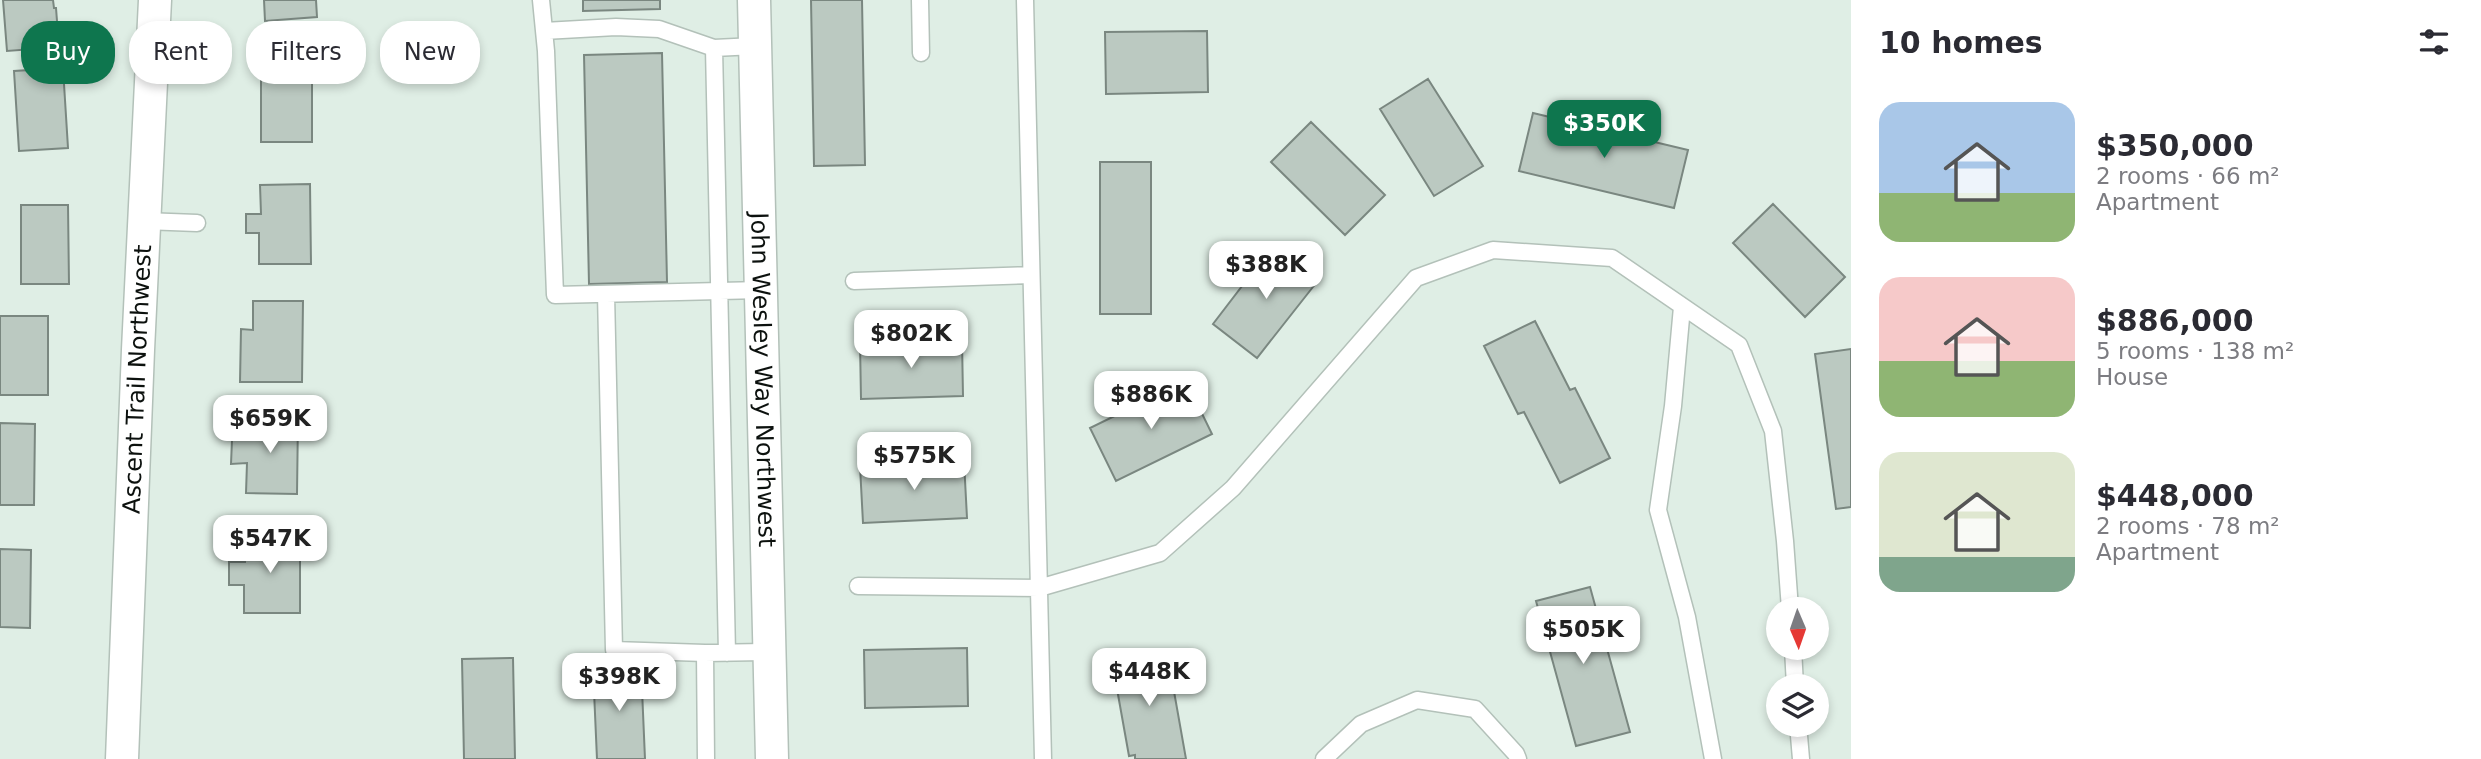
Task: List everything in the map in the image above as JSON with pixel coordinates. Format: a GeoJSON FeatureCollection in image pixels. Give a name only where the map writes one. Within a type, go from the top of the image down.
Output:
{"type":"FeatureCollection","features":[{"type":"Feature","properties":{"kind":"street","name":"Ascent Trail Northwest"},"geometry":{"type":"LineString","coordinates":[[122,759],[155,0]]}},
{"type":"Feature","properties":{"kind":"street","name":"John Wesley Way Northwest"},"geometry":{"type":"LineString","coordinates":[[754,0],[772,759]]}},
{"type":"Feature","properties":{"kind":"lane"},"geometry":{"type":"LineString","coordinates":[[541,0],[555,295],[761,290]]}},
{"type":"Feature","properties":{"kind":"lane"},"geometry":{"type":"LineString","coordinates":[[920,0],[921,53]]}},
{"type":"Feature","properties":{"kind":"lane"},"geometry":{"type":"LineString","coordinates":[[1025,0],[1043,759]]}},
{"type":"Feature","properties":{"kind":"lane"},"geometry":{"type":"LineString","coordinates":[[544,31],[616,27],[659,29],[714,48],[755,46]]}},
{"type":"Feature","properties":{"kind":"lane"},"geometry":{"type":"LineString","coordinates":[[714,48],[727,653]]}},
{"type":"Feature","properties":{"kind":"lane"},"geometry":{"type":"LineString","coordinates":[[144,221],[197,223]]}},
{"type":"Feature","properties":{"kind":"lane"},"geometry":{"type":"LineString","coordinates":[[858,586],[1039,588],[1160,553],[1233,488],[1416,278],[1493,250],[1612,258],[1739,345],[1773,431],[1789,597]]}},
{"type":"Feature","properties":{"kind":"lane"},"geometry":{"type":"LineString","coordinates":[[854,281],[1031,275]]}},
{"type":"Feature","properties":{"kind":"lane"},"geometry":{"type":"LineString","coordinates":[[606,294],[614,650],[769,652]]}},
{"type":"Feature","properties":{"kind":"lane"},"geometry":{"type":"LineString","coordinates":[[1682,307],[1673,406],[1658,510],[1687,617],[1713,759]]}},
{"type":"Feature","properties":{"kind":"lane"},"geometry":{"type":"LineString","coordinates":[[705,653],[706,759]]}},
{"type":"Feature","properties":{"kind":"lane"},"geometry":{"type":"LineString","coordinates":[[1324,759],[1361,724],[1417,700],[1475,709],[1518,759]]}},
{"type":"Feature","properties":{"kind":"lane"},"geometry":{"type":"LineString","coordinates":[[1799,737],[1801,759]]}},
{"type":"Feature","properties":{"kind":"building"},"geometry":{"type":"Polygon","coordinates":[[[3,0],[53,0],[57,21],[21,21],[21,50],[7,51],[3,0]]]}},
{"type":"Feature","properties":{"kind":"building"},"geometry":{"type":"Polygon","coordinates":[[[264,0],[316,0],[317,17],[265,21],[264,0]]]}},
{"type":"Feature","properties":{"kind":"building"},"geometry":{"type":"Polygon","coordinates":[[[583,0],[660,0],[660,9],[583,11],[583,0]]]}},
{"type":"Feature","properties":{"kind":"building"},"geometry":{"type":"Polygon","coordinates":[[[811,0],[862,0],[865,165],[814,166],[811,0]]]}},
{"type":"Feature","properties":{"kind":"building"},"geometry":{"type":"Polygon","coordinates":[[[1207,31],[1208,92],[1106,94],[1105,32],[1207,31]]]}},
{"type":"Feature","properties":{"kind":"building"},"geometry":{"type":"Polygon","coordinates":[[[662,53],[667,282],[589,284],[584,55],[662,53]]]}},
{"type":"Feature","properties":{"kind":"building"},"geometry":{"type":"Polygon","coordinates":[[[14,71],[21,71],[21,84],[64,84],[68,148],[19,151],[14,71]]]}},
{"type":"Feature","properties":{"kind":"building"},"geometry":{"type":"Polygon","coordinates":[[[1428,79],[1483,166],[1434,196],[1380,109],[1428,79]]]}},
{"type":"Feature","properties":{"kind":"building"},"geometry":{"type":"Polygon","coordinates":[[[261,84],[312,84],[312,142],[261,142],[261,84]]]}},
{"type":"Feature","properties":{"kind":"building"},"geometry":{"type":"Polygon","coordinates":[[[1533,113],[1688,150],[1674,208],[1519,171],[1533,113]]]}},
{"type":"Feature","properties":{"kind":"building"},"geometry":{"type":"Polygon","coordinates":[[[1311,122],[1385,195],[1345,235],[1271,162],[1311,122]]]}},
{"type":"Feature","properties":{"kind":"building"},"geometry":{"type":"Polygon","coordinates":[[[1100,162],[1151,162],[1151,314],[1100,314],[1100,162]]]}},
{"type":"Feature","properties":{"kind":"building"},"geometry":{"type":"Polygon","coordinates":[[[310,184],[311,264],[259,264],[259,233],[246,233],[246,214],[261,214],[260,185],[310,184]]]}},
{"type":"Feature","properties":{"kind":"building"},"geometry":{"type":"Polygon","coordinates":[[[1773,204],[1845,277],[1805,317],[1733,243],[1773,204]]]}},
{"type":"Feature","properties":{"kind":"building"},"geometry":{"type":"Polygon","coordinates":[[[21,205],[68,205],[69,284],[21,284],[21,205]]]}},
{"type":"Feature","properties":{"kind":"building"},"geometry":{"type":"Polygon","coordinates":[[[1275,243],[1320,278],[1257,358],[1213,324],[1275,243]]]}},
{"type":"Feature","properties":{"kind":"building"},"geometry":{"type":"Polygon","coordinates":[[[253,301],[303,301],[302,382],[240,382],[241,329],[253,330],[253,301]]]}},
{"type":"Feature","properties":{"kind":"building"},"geometry":{"type":"Polygon","coordinates":[[[0,316],[48,316],[48,395],[0,395],[0,316]]]}},
{"type":"Feature","properties":{"kind":"building"},"geometry":{"type":"Polygon","coordinates":[[[1535,321],[1570,390],[1575,388],[1610,458],[1560,483],[1524,412],[1518,414],[1484,346],[1535,321]]]}},
{"type":"Feature","properties":{"kind":"building"},"geometry":{"type":"Polygon","coordinates":[[[962,341],[963,396],[861,399],[860,343],[962,341]]]}},
{"type":"Feature","properties":{"kind":"building"},"geometry":{"type":"Polygon","coordinates":[[[1851,349],[1851,507],[1836,509],[1815,354],[1851,349]]]}},
{"type":"Feature","properties":{"kind":"building"},"geometry":{"type":"Polygon","coordinates":[[[1186,381],[1212,434],[1116,481],[1090,428],[1186,381]]]}},
{"type":"Feature","properties":{"kind":"building"},"geometry":{"type":"Polygon","coordinates":[[[249,416],[298,417],[297,494],[246,493],[247,463],[231,464],[232,440],[249,440],[249,416]]]}},
{"type":"Feature","properties":{"kind":"building"},"geometry":{"type":"Polygon","coordinates":[[[0,423],[35,424],[34,505],[0,505],[0,423]]]}},
{"type":"Feature","properties":{"kind":"building"},"geometry":{"type":"Polygon","coordinates":[[[964,461],[967,518],[863,523],[860,466],[964,461]]]}},
{"type":"Feature","properties":{"kind":"building"},"geometry":{"type":"Polygon","coordinates":[[[245,536],[300,536],[300,613],[244,613],[244,585],[229,585],[229,562],[245,562],[245,536]]]}},
{"type":"Feature","properties":{"kind":"building"},"geometry":{"type":"Polygon","coordinates":[[[0,549],[31,550],[30,628],[0,627],[0,549]]]}},
{"type":"Feature","properties":{"kind":"building"},"geometry":{"type":"Polygon","coordinates":[[[1590,587],[1630,732],[1576,746],[1536,601],[1590,587]]]}},
{"type":"Feature","properties":{"kind":"building"},"geometry":{"type":"Polygon","coordinates":[[[967,648],[968,706],[865,708],[864,650],[967,648]]]}},
{"type":"Feature","properties":{"kind":"building"},"geometry":{"type":"Polygon","coordinates":[[[1167,652],[1186,759],[1135,759],[1135,755],[1129,756],[1112,661],[1167,652]]]}},
{"type":"Feature","properties":{"kind":"building"},"geometry":{"type":"Polygon","coordinates":[[[513,658],[515,759],[464,759],[462,659],[513,658]]]}},
{"type":"Feature","properties":{"kind":"building"},"geometry":{"type":"Polygon","coordinates":[[[641,666],[645,759],[597,759],[593,668],[641,666]]]}}]}
